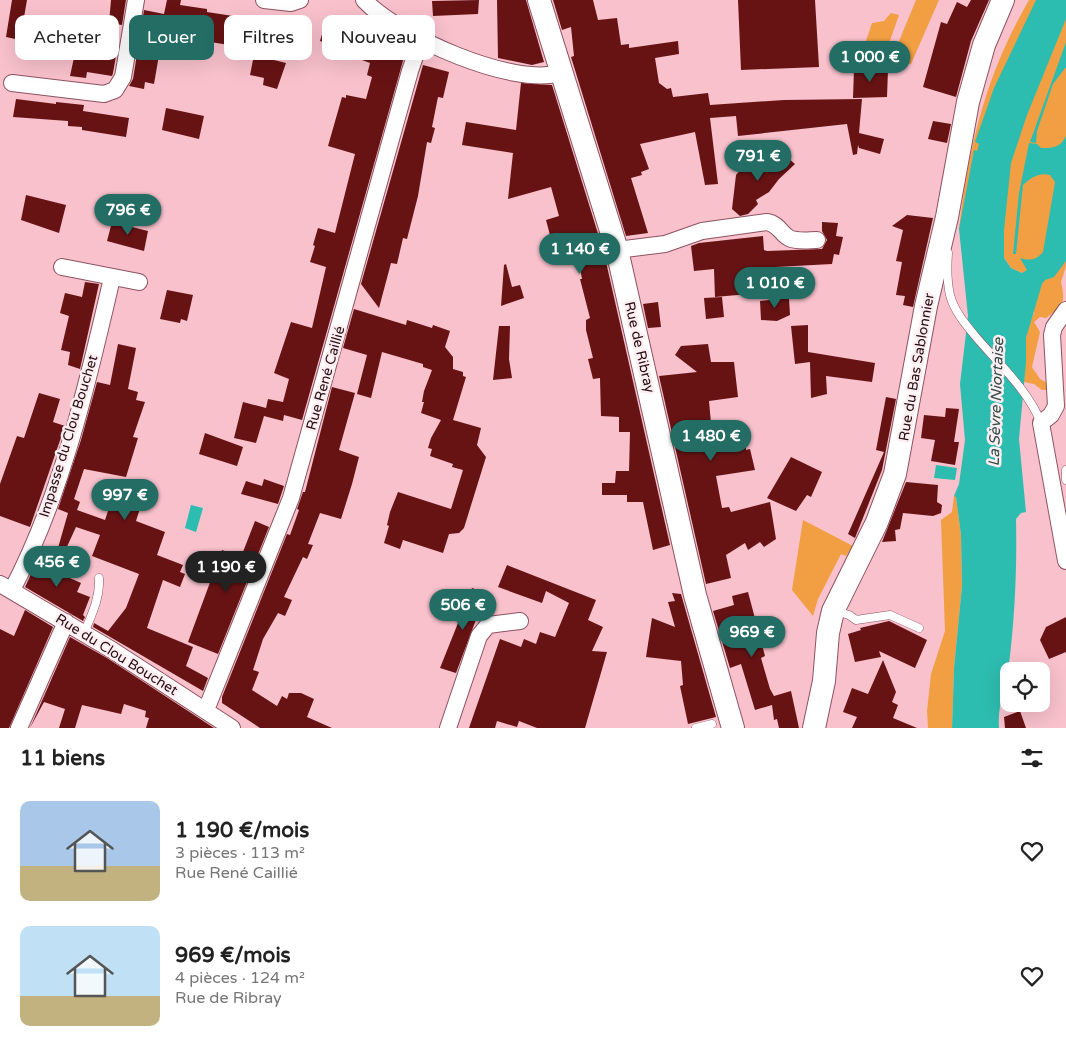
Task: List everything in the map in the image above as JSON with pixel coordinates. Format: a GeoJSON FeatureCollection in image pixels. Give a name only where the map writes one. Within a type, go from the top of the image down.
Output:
{"type":"FeatureCollection","features":[{"type":"Feature","properties":{"kind":"street"},"geometry":{"type":"LineString","coordinates":[[12,83],[104,94],[115,90],[123,77],[136,0]]}},
{"type":"Feature","properties":{"kind":"street"},"geometry":{"type":"LineString","coordinates":[[264,0],[291,3],[300,0]]}},
{"type":"Feature","properties":{"kind":"street"},"geometry":{"type":"LineString","coordinates":[[364,0],[381,15]]}},
{"type":"Feature","properties":{"kind":"street","name":"Rue de Ribray"},"geometry":{"type":"LineString","coordinates":[[539,0],[560,73],[617,250],[725,723]]}},
{"type":"Feature","properties":{"kind":"street","name":"Rue du Bas Sablonnier"},"geometry":{"type":"LineString","coordinates":[[814,728],[824,681],[828,633],[833,611],[877,522],[895,474],[926,306],[942,238],[968,102],[984,45],[1003,0]]}},
{"type":"Feature","properties":{"kind":"street"},"geometry":{"type":"LineString","coordinates":[[435,45],[497,69],[542,76],[560,73]]}},
{"type":"Feature","properties":{"kind":"street","name":"Rue René Caillié"},"geometry":{"type":"LineString","coordinates":[[206,710],[291,498],[414,60]]}},
{"type":"Feature","properties":{"kind":"street"},"geometry":{"type":"LineString","coordinates":[[617,250],[664,244],[702,231],[767,222],[777,225],[784,234],[793,239],[817,240]]}},
{"type":"Feature","properties":{"kind":"street"},"geometry":{"type":"LineString","coordinates":[[62,266],[112,278],[139,282]]}},
{"type":"Feature","properties":{"kind":"street","name":"Impasse du Clou Bouchet"},"geometry":{"type":"LineString","coordinates":[[6,587],[24,568],[61,467],[94,353],[112,278]]}},
{"type":"Feature","properties":{"kind":"street"},"geometry":{"type":"LineString","coordinates":[[1066,310],[1054,326],[1052,336],[1061,405],[1041,423],[1066,561]]}},
{"type":"Feature","properties":{"kind":"street","name":"Rue du Clou Bouchet"},"geometry":{"type":"LineString","coordinates":[[6,587],[84,633],[232,728]]}},
{"type":"Feature","properties":{"kind":"street"},"geometry":{"type":"LineString","coordinates":[[448,728],[480,636],[488,625],[520,621]]}},
{"type":"Feature","properties":{"kind":"street"},"geometry":{"type":"LineString","coordinates":[[19,728],[66,622]]}},
{"type":"Feature","properties":{"kind":"lane"},"geometry":{"type":"LineString","coordinates":[[942,238],[949,246],[948,281],[950,296],[955,309],[1029,400],[1041,423]]}},
{"type":"Feature","properties":{"kind":"lane"},"geometry":{"type":"LineString","coordinates":[[1066,470],[1066,480]]}},
{"type":"Feature","properties":{"kind":"lane"},"geometry":{"type":"LineString","coordinates":[[1058,524],[1066,509]]}},
{"type":"Feature","properties":{"kind":"lane"},"geometry":{"type":"LineString","coordinates":[[84,633],[100,592],[99,578]]}},
{"type":"Feature","properties":{"kind":"lane"},"geometry":{"type":"LineString","coordinates":[[833,611],[849,615],[856,620],[890,615],[920,628]]}},
{"type":"Feature","properties":{"kind":"lane"},"geometry":{"type":"LineString","coordinates":[[696,728],[725,723]]}},
{"type":"Feature","properties":{"kind":"shaded area"},"geometry":{"type":"Polygon","coordinates":[[[916,0],[939,0],[911,64],[890,63],[916,0]]]}},
{"type":"Feature","properties":{"kind":"shaded area"},"geometry":{"type":"Polygon","coordinates":[[[1029,0],[1066,0],[1066,266],[1061,282],[1063,300],[1060,307],[1052,314],[1046,318],[1040,317],[1034,322],[1040,332],[1032,367],[1040,379],[1049,384],[1049,390],[1042,390],[1034,384],[1024,382],[1026,338],[1034,313],[1022,273],[1011,268],[1004,258],[959,229],[968,168],[982,110],[1001,55],[1029,0]]]}},
{"type":"Feature","properties":{"kind":"shaded area"},"geometry":{"type":"Polygon","coordinates":[[[891,13],[899,15],[886,52],[861,56],[872,23],[884,21],[891,13]]]}},
{"type":"Feature","properties":{"kind":"shaded area"},"geometry":{"type":"Polygon","coordinates":[[[954,496],[956,496],[961,535],[962,586],[954,668],[952,728],[928,728],[927,711],[931,674],[945,631],[941,520],[952,512],[954,496]]]}},
{"type":"Feature","properties":{"kind":"shaded area"},"geometry":{"type":"Polygon","coordinates":[[[803,520],[853,546],[846,556],[841,554],[818,599],[813,616],[792,590],[803,520]]]}},
{"type":"Feature","properties":{"kind":"water","name":"La Sèvre Niortaise"},"geometry":{"type":"Polygon","coordinates":[[[1036,0],[1066,0],[1066,19],[1027,115],[1011,163],[1004,230],[1004,258],[1011,268],[1022,273],[1027,270],[1020,258],[1033,259],[1043,252],[1055,182],[1050,175],[1042,174],[1032,178],[1023,185],[1016,254],[1013,254],[1019,193],[1029,143],[1037,144],[1041,148],[1053,147],[1059,145],[1066,136],[1066,261],[1054,277],[1045,280],[1042,284],[1026,338],[1026,362],[1019,439],[1026,512],[1021,513],[1016,519],[1016,574],[1013,628],[1009,662],[1000,662],[999,728],[952,728],[954,668],[962,586],[961,535],[956,497],[954,496],[959,484],[965,440],[960,384],[968,316],[959,229],[974,150],[977,151],[979,144],[975,142],[994,88],[1036,0]]]}},
{"type":"Feature","properties":{"kind":"water"},"geometry":{"type":"Polygon","coordinates":[[[1066,42],[1066,67],[1053,84],[1037,131],[1036,143],[1030,142],[1066,42]]]}},
{"type":"Feature","properties":{"kind":"water"},"geometry":{"type":"Polygon","coordinates":[[[936,465],[957,468],[955,480],[934,478],[936,465]]]}},
{"type":"Feature","properties":{"kind":"water"},"geometry":{"type":"Polygon","coordinates":[[[191,505],[203,508],[196,532],[185,528],[191,505]]]}},
{"type":"Feature","properties":{"kind":"building"},"geometry":{"type":"Polygon","coordinates":[[[12,0],[27,0],[24,15],[15,15],[15,39],[6,37],[12,0]]]}},
{"type":"Feature","properties":{"kind":"building"},"geometry":{"type":"Polygon","coordinates":[[[111,0],[126,0],[122,25],[119,25],[119,15],[110,15],[111,0]]]}},
{"type":"Feature","properties":{"kind":"building"},"geometry":{"type":"Polygon","coordinates":[[[167,0],[181,0],[180,5],[207,9],[207,12],[226,15],[224,15],[224,44],[214,43],[214,15],[143,15],[144,10],[164,14],[167,0]]]}},
{"type":"Feature","properties":{"kind":"building"},"geometry":{"type":"Polygon","coordinates":[[[479,0],[478,14],[435,16],[433,15],[432,1],[479,0]]]}},
{"type":"Feature","properties":{"kind":"building"},"geometry":{"type":"Polygon","coordinates":[[[497,0],[526,0],[544,62],[532,65],[498,58],[497,0]]]}},
{"type":"Feature","properties":{"kind":"building"},"geometry":{"type":"Polygon","coordinates":[[[553,0],[593,0],[598,20],[617,18],[621,45],[629,44],[629,48],[678,41],[679,54],[655,58],[659,83],[667,89],[671,88],[673,97],[708,93],[710,105],[784,100],[862,99],[859,133],[884,139],[880,154],[859,148],[858,145],[857,154],[853,155],[847,124],[738,136],[736,116],[710,118],[718,184],[705,185],[695,132],[640,144],[649,169],[641,172],[642,175],[631,178],[648,233],[626,236],[571,57],[574,56],[571,27],[562,30],[553,0]]]}},
{"type":"Feature","properties":{"kind":"building"},"geometry":{"type":"Polygon","coordinates":[[[738,0],[815,0],[819,67],[741,70],[738,0]]]}},
{"type":"Feature","properties":{"kind":"building"},"geometry":{"type":"Polygon","coordinates":[[[971,0],[989,0],[971,41],[956,97],[923,87],[941,22],[947,24],[957,2],[967,7],[971,0]]]}},
{"type":"Feature","properties":{"kind":"building"},"geometry":{"type":"Polygon","coordinates":[[[73,60],[115,60],[112,76],[87,72],[86,78],[70,76],[73,60]]]}},
{"type":"Feature","properties":{"kind":"building"},"geometry":{"type":"Polygon","coordinates":[[[136,60],[158,60],[154,84],[145,82],[144,89],[129,86],[133,79],[136,60]]]}},
{"type":"Feature","properties":{"kind":"building"},"geometry":{"type":"Polygon","coordinates":[[[253,60],[274,60],[286,63],[277,89],[263,85],[264,78],[250,75],[253,60]]]}},
{"type":"Feature","properties":{"kind":"building"},"geometry":{"type":"Polygon","coordinates":[[[362,60],[403,60],[302,420],[284,415],[283,421],[264,416],[256,443],[234,438],[243,402],[266,408],[268,399],[283,402],[289,379],[274,373],[291,322],[312,328],[326,267],[310,262],[315,246],[313,245],[318,228],[335,233],[355,154],[328,146],[342,97],[346,98],[346,95],[366,99],[372,77],[367,75],[370,63],[362,60]]]}},
{"type":"Feature","properties":{"kind":"building"},"geometry":{"type":"Polygon","coordinates":[[[423,65],[449,72],[443,98],[438,97],[432,127],[435,128],[431,143],[427,142],[418,196],[407,239],[403,238],[397,264],[391,263],[379,308],[361,284],[423,65]]]}},
{"type":"Feature","properties":{"kind":"building"},"geometry":{"type":"Polygon","coordinates":[[[854,69],[888,70],[887,97],[853,98],[854,69]]]}},
{"type":"Feature","properties":{"kind":"building"},"geometry":{"type":"Polygon","coordinates":[[[521,83],[552,85],[604,253],[670,545],[653,550],[643,502],[627,502],[627,495],[602,495],[602,483],[615,483],[616,471],[629,471],[630,432],[619,432],[619,417],[601,416],[600,378],[593,379],[588,359],[593,358],[586,330],[586,320],[590,318],[571,233],[551,239],[546,220],[559,216],[551,187],[508,199],[513,153],[462,145],[466,122],[516,130],[521,83]]]}},
{"type":"Feature","properties":{"kind":"building"},"geometry":{"type":"Polygon","coordinates":[[[16,99],[84,105],[83,111],[129,118],[126,137],[82,130],[82,127],[68,126],[68,121],[13,117],[16,99]]]}},
{"type":"Feature","properties":{"kind":"building"},"geometry":{"type":"Polygon","coordinates":[[[166,108],[204,116],[199,139],[162,130],[166,108]]]}},
{"type":"Feature","properties":{"kind":"building"},"geometry":{"type":"Polygon","coordinates":[[[933,121],[951,124],[947,143],[928,139],[933,121]]]}},
{"type":"Feature","properties":{"kind":"building"},"geometry":{"type":"Polygon","coordinates":[[[783,154],[795,164],[779,179],[769,192],[756,200],[758,204],[748,214],[740,216],[732,209],[736,175],[749,160],[754,166],[761,158],[766,163],[772,156],[783,154]]]}},
{"type":"Feature","properties":{"kind":"building"},"geometry":{"type":"Polygon","coordinates":[[[26,195],[66,205],[59,233],[21,220],[26,195]]]}},
{"type":"Feature","properties":{"kind":"building"},"geometry":{"type":"Polygon","coordinates":[[[907,215],[933,218],[913,307],[903,305],[905,296],[896,295],[902,262],[896,261],[903,230],[892,226],[907,215]]]}},
{"type":"Feature","properties":{"kind":"building"},"geometry":{"type":"Polygon","coordinates":[[[112,222],[148,231],[144,251],[107,241],[112,222]]]}},
{"type":"Feature","properties":{"kind":"building"},"geometry":{"type":"Polygon","coordinates":[[[822,222],[838,223],[836,236],[843,237],[839,255],[834,254],[832,264],[758,268],[760,293],[715,297],[714,269],[694,271],[691,246],[699,243],[763,236],[764,250],[767,251],[822,249],[827,240],[822,231],[822,222]]]}},
{"type":"Feature","properties":{"kind":"building"},"geometry":{"type":"Polygon","coordinates":[[[506,264],[512,287],[520,285],[524,298],[501,306],[504,265],[506,264]]]}},
{"type":"Feature","properties":{"kind":"building"},"geometry":{"type":"Polygon","coordinates":[[[85,282],[99,284],[80,369],[68,365],[70,352],[61,350],[69,316],[60,313],[65,293],[82,297],[85,282]]]}},
{"type":"Feature","properties":{"kind":"building"},"geometry":{"type":"Polygon","coordinates":[[[167,290],[193,295],[187,321],[181,319],[180,323],[160,319],[167,290]]]}},
{"type":"Feature","properties":{"kind":"building"},"geometry":{"type":"Polygon","coordinates":[[[722,297],[724,317],[706,319],[704,298],[722,297]]]}},
{"type":"Feature","properties":{"kind":"building"},"geometry":{"type":"Polygon","coordinates":[[[789,298],[790,315],[777,321],[761,320],[760,301],[789,298]]]}},
{"type":"Feature","properties":{"kind":"building"},"geometry":{"type":"Polygon","coordinates":[[[658,302],[661,327],[648,328],[643,304],[658,302]]]}},
{"type":"Feature","properties":{"kind":"building"},"geometry":{"type":"Polygon","coordinates":[[[354,309],[406,325],[407,320],[432,328],[433,325],[450,331],[445,347],[453,357],[453,369],[463,372],[463,376],[466,377],[453,420],[481,428],[477,445],[486,457],[464,528],[459,533],[449,534],[443,553],[403,540],[400,549],[384,543],[389,526],[387,525],[390,512],[398,492],[451,509],[463,470],[452,467],[453,464],[430,456],[432,449],[428,448],[431,438],[441,420],[421,413],[424,391],[432,370],[423,367],[423,364],[382,352],[371,398],[357,394],[367,355],[343,348],[354,309]]]}},
{"type":"Feature","properties":{"kind":"building"},"geometry":{"type":"Polygon","coordinates":[[[808,325],[808,352],[875,363],[872,382],[826,376],[827,394],[811,398],[810,362],[795,364],[791,326],[808,325]]]}},
{"type":"Feature","properties":{"kind":"building"},"geometry":{"type":"Polygon","coordinates":[[[499,326],[510,326],[509,359],[512,378],[493,380],[499,326]]]}},
{"type":"Feature","properties":{"kind":"building"},"geometry":{"type":"Polygon","coordinates":[[[118,344],[136,348],[128,389],[138,392],[136,400],[145,402],[133,437],[138,438],[126,477],[84,469],[74,499],[80,502],[77,510],[105,520],[116,487],[144,496],[136,521],[165,532],[157,555],[183,565],[180,572],[185,574],[180,587],[163,580],[147,628],[193,647],[186,666],[208,678],[203,691],[93,627],[94,623],[108,631],[126,608],[139,574],[92,556],[100,535],[76,527],[65,551],[58,548],[68,513],[58,509],[81,440],[97,382],[110,385],[118,344]]]}},
{"type":"Feature","properties":{"kind":"building"},"geometry":{"type":"Polygon","coordinates":[[[708,344],[711,362],[734,362],[738,397],[709,401],[712,434],[727,432],[729,450],[746,447],[746,450],[750,449],[755,470],[716,476],[722,508],[729,507],[731,512],[770,502],[776,539],[764,547],[760,542],[748,550],[745,543],[726,555],[731,578],[706,584],[659,376],[697,372],[675,355],[681,346],[708,344]]]}},
{"type":"Feature","properties":{"kind":"building"},"geometry":{"type":"Polygon","coordinates":[[[332,387],[355,393],[339,450],[359,457],[352,484],[341,519],[320,513],[308,544],[313,545],[307,559],[303,557],[284,597],[292,600],[285,616],[278,613],[263,639],[253,670],[259,672],[252,690],[277,706],[282,696],[287,699],[289,693],[301,693],[314,699],[307,717],[332,728],[260,728],[222,703],[222,697],[287,534],[290,535],[299,510],[297,509],[303,492],[305,492],[332,387]]]}},
{"type":"Feature","properties":{"kind":"building"},"geometry":{"type":"Polygon","coordinates":[[[39,393],[60,399],[53,422],[65,426],[30,527],[0,516],[0,484],[17,436],[24,438],[39,393]]]}},
{"type":"Feature","properties":{"kind":"building"},"geometry":{"type":"Polygon","coordinates":[[[886,397],[896,399],[882,470],[855,538],[848,534],[884,452],[876,450],[886,397]]]}},
{"type":"Feature","properties":{"kind":"building"},"geometry":{"type":"Polygon","coordinates":[[[946,408],[959,409],[954,442],[959,442],[955,465],[931,461],[935,440],[921,438],[924,415],[945,417],[946,408]]]}},
{"type":"Feature","properties":{"kind":"building"},"geometry":{"type":"Polygon","coordinates":[[[205,433],[243,447],[237,466],[199,454],[205,433]]]}},
{"type":"Feature","properties":{"kind":"building"},"geometry":{"type":"Polygon","coordinates":[[[791,457],[822,472],[811,497],[807,495],[796,511],[767,498],[791,457]]]}},
{"type":"Feature","properties":{"kind":"building"},"geometry":{"type":"Polygon","coordinates":[[[264,479],[284,486],[278,504],[241,494],[246,481],[262,486],[264,479]]]}},
{"type":"Feature","properties":{"kind":"building"},"geometry":{"type":"Polygon","coordinates":[[[906,482],[938,485],[937,502],[942,505],[941,513],[933,516],[903,513],[900,529],[895,530],[896,541],[882,542],[906,482]]]}},
{"type":"Feature","properties":{"kind":"building"},"geometry":{"type":"Polygon","coordinates":[[[255,521],[269,527],[218,654],[188,642],[222,550],[241,557],[255,521]]]}},
{"type":"Feature","properties":{"kind":"building"},"geometry":{"type":"Polygon","coordinates":[[[40,555],[66,569],[63,575],[81,583],[77,592],[90,597],[83,615],[85,617],[83,621],[25,587],[40,555]]]}},
{"type":"Feature","properties":{"kind":"building"},"geometry":{"type":"Polygon","coordinates":[[[507,565],[596,600],[588,620],[603,627],[592,651],[607,652],[585,728],[537,728],[519,721],[517,727],[497,721],[495,728],[469,728],[500,639],[521,647],[524,639],[536,644],[540,632],[555,637],[569,603],[546,591],[542,603],[498,587],[507,565]]]}},
{"type":"Feature","properties":{"kind":"building"},"geometry":{"type":"Polygon","coordinates":[[[472,588],[486,593],[456,673],[440,668],[472,588]]]}},
{"type":"Feature","properties":{"kind":"building"},"geometry":{"type":"Polygon","coordinates":[[[748,592],[765,656],[761,658],[770,689],[774,696],[791,691],[799,728],[779,728],[777,719],[774,720],[772,705],[755,710],[741,664],[730,668],[713,611],[734,605],[732,596],[748,592]]]}},
{"type":"Feature","properties":{"kind":"building"},"geometry":{"type":"Polygon","coordinates":[[[672,593],[681,594],[716,717],[688,724],[680,686],[683,685],[681,661],[646,657],[652,618],[675,627],[668,602],[675,601],[672,593]]]}},
{"type":"Feature","properties":{"kind":"building"},"geometry":{"type":"Polygon","coordinates":[[[25,610],[53,627],[9,728],[0,728],[0,629],[14,636],[25,610]]]}},
{"type":"Feature","properties":{"kind":"building"},"geometry":{"type":"Polygon","coordinates":[[[1066,617],[1066,652],[1049,659],[1040,640],[1046,627],[1066,617]]]}},
{"type":"Feature","properties":{"kind":"building"},"geometry":{"type":"Polygon","coordinates":[[[889,621],[927,640],[915,668],[879,651],[881,657],[855,662],[848,634],[861,630],[860,628],[889,621]]]}},
{"type":"Feature","properties":{"kind":"building"},"geometry":{"type":"Polygon","coordinates":[[[70,637],[107,658],[214,728],[146,728],[149,718],[145,717],[146,711],[124,704],[121,714],[82,705],[75,728],[59,728],[65,709],[44,702],[30,728],[70,637]]]}},
{"type":"Feature","properties":{"kind":"building"},"geometry":{"type":"Polygon","coordinates":[[[883,660],[896,692],[892,702],[898,705],[893,718],[917,728],[852,728],[857,717],[843,712],[852,688],[868,694],[883,660]]]}},
{"type":"Feature","properties":{"kind":"building"},"geometry":{"type":"Polygon","coordinates":[[[1020,712],[1026,728],[1005,728],[1004,717],[1020,712]]]}}]}
